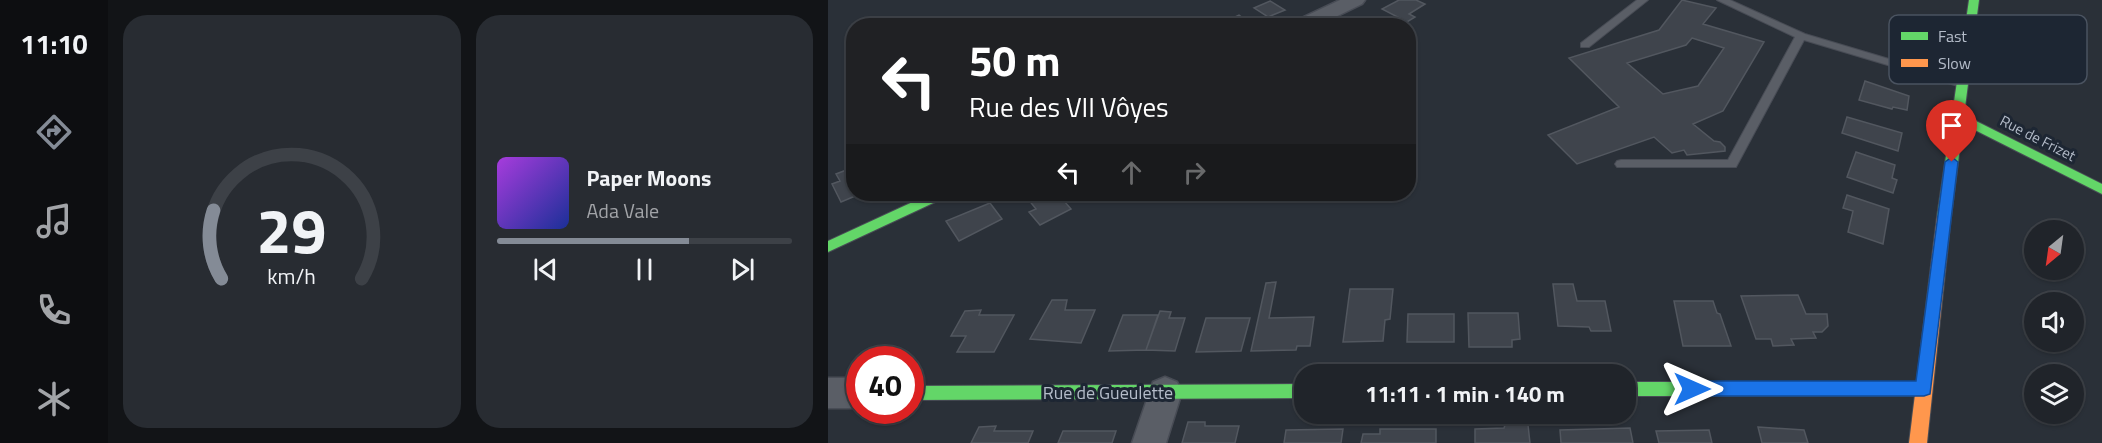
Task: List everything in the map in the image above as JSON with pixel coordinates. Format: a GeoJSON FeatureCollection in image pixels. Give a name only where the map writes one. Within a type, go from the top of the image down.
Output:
{"type":"FeatureCollection","features":[{"type":"Feature","properties":{"kind":"street"},"geometry":{"type":"LineString","coordinates":[[1317,18],[1355,0]]}},
{"type":"Feature","properties":{"kind":"street"},"geometry":{"type":"LineString","coordinates":[[1972,15],[1974,0]]}},
{"type":"Feature","properties":{"kind":"street"},"geometry":{"type":"LineString","coordinates":[[1918,443],[1937,262],[1962,84]]}},
{"type":"Feature","properties":{"kind":"street","name":"Rue de Frizet"},"geometry":{"type":"LineString","coordinates":[[1958,117],[2102,189]]}},
{"type":"Feature","properties":{"kind":"street"},"geometry":{"type":"LineString","coordinates":[[828,247],[926,201]]}},
{"type":"Feature","properties":{"kind":"street"},"geometry":{"type":"LineString","coordinates":[[1636,389],[1924,389]]}},
{"type":"Feature","properties":{"kind":"street","name":"Rue de Gueulette"},"geometry":{"type":"LineString","coordinates":[[924,393],[1294,391]]}},
{"type":"Feature","properties":{"kind":"street"},"geometry":{"type":"LineString","coordinates":[[1149,443],[1166,392]]}},
{"type":"Feature","properties":{"kind":"street"},"geometry":{"type":"LineString","coordinates":[[828,393],[846,393]]}},
{"type":"Feature","properties":{"kind":"lane"},"geometry":{"type":"LineString","coordinates":[[1585,45],[1643,0]]}},
{"type":"Feature","properties":{"kind":"lane"},"geometry":{"type":"LineString","coordinates":[[1722,0],[1801,36],[1889,62]]}},
{"type":"Feature","properties":{"kind":"lane"},"geometry":{"type":"LineString","coordinates":[[1621,164],[1732,164],[1801,36]]}},
{"type":"Feature","properties":{"kind":"building"},"geometry":{"type":"Polygon","coordinates":[[[1399,0],[1416,0],[1425,4],[1409,14],[1415,17],[1413,18],[1399,18],[1382,9],[1399,0]]]}},
{"type":"Feature","properties":{"kind":"building"},"geometry":{"type":"Polygon","coordinates":[[[1682,0],[1716,8],[1703,24],[1764,42],[1723,111],[1693,124],[1714,141],[1720,142],[1725,147],[1725,151],[1687,155],[1684,150],[1672,153],[1654,137],[1577,164],[1548,135],[1619,107],[1569,58],[1659,30],[1682,0]],[[1692,38],[1686,45],[1627,63],[1663,94],[1698,86],[1724,48],[1692,38]]]}},
{"type":"Feature","properties":{"kind":"building"},"geometry":{"type":"Polygon","coordinates":[[[1270,1],[1285,10],[1268,17],[1254,8],[1270,1]]]}},
{"type":"Feature","properties":{"kind":"building"},"geometry":{"type":"Polygon","coordinates":[[[1865,81],[1909,96],[1907,110],[1893,107],[1892,109],[1859,100],[1865,81]]]}},
{"type":"Feature","properties":{"kind":"building"},"geometry":{"type":"Polygon","coordinates":[[[1847,117],[1902,133],[1898,151],[1842,133],[1847,117]]]}},
{"type":"Feature","properties":{"kind":"building"},"geometry":{"type":"Polygon","coordinates":[[[1856,152],[1895,165],[1892,178],[1897,180],[1893,193],[1847,177],[1856,152]]]}},
{"type":"Feature","properties":{"kind":"building"},"geometry":{"type":"Polygon","coordinates":[[[846,170],[846,200],[841,202],[832,184],[840,181],[836,174],[846,170]]]}},
{"type":"Feature","properties":{"kind":"building"},"geometry":{"type":"Polygon","coordinates":[[[1847,195],[1889,209],[1883,244],[1848,232],[1853,211],[1843,208],[1847,195]]]}},
{"type":"Feature","properties":{"kind":"building"},"geometry":{"type":"Polygon","coordinates":[[[1030,201],[1064,201],[1071,209],[1040,225],[1029,212],[1036,209],[1030,201]]]}},
{"type":"Feature","properties":{"kind":"building"},"geometry":{"type":"Polygon","coordinates":[[[990,203],[1002,219],[959,241],[946,221],[990,203]]]}},
{"type":"Feature","properties":{"kind":"building"},"geometry":{"type":"Polygon","coordinates":[[[1276,282],[1269,318],[1314,317],[1310,346],[1297,346],[1296,350],[1251,351],[1266,283],[1276,282]]]}},
{"type":"Feature","properties":{"kind":"building"},"geometry":{"type":"Polygon","coordinates":[[[1553,284],[1573,284],[1577,301],[1605,301],[1611,331],[1591,331],[1589,327],[1558,326],[1553,284]]]}},
{"type":"Feature","properties":{"kind":"building"},"geometry":{"type":"Polygon","coordinates":[[[1350,289],[1393,289],[1390,319],[1385,320],[1383,341],[1343,342],[1350,289]]]}},
{"type":"Feature","properties":{"kind":"building"},"geometry":{"type":"Polygon","coordinates":[[[1798,295],[1806,314],[1827,314],[1828,326],[1822,332],[1813,332],[1816,338],[1791,339],[1794,345],[1773,346],[1771,339],[1756,339],[1741,296],[1798,295]]]}},
{"type":"Feature","properties":{"kind":"building"},"geometry":{"type":"Polygon","coordinates":[[[1052,300],[1067,300],[1065,310],[1095,310],[1081,343],[1030,339],[1052,300]]]}},
{"type":"Feature","properties":{"kind":"building"},"geometry":{"type":"Polygon","coordinates":[[[1674,301],[1713,301],[1731,346],[1683,346],[1674,301]]]}},
{"type":"Feature","properties":{"kind":"building"},"geometry":{"type":"Polygon","coordinates":[[[981,310],[979,315],[1014,315],[994,352],[957,352],[966,336],[951,336],[965,311],[981,310]]]}},
{"type":"Feature","properties":{"kind":"building"},"geometry":{"type":"Polygon","coordinates":[[[1160,311],[1171,312],[1169,318],[1185,318],[1175,351],[1146,350],[1160,311]]]}},
{"type":"Feature","properties":{"kind":"building"},"geometry":{"type":"Polygon","coordinates":[[[1468,313],[1518,313],[1520,339],[1512,340],[1512,347],[1469,347],[1468,313]]]}},
{"type":"Feature","properties":{"kind":"building"},"geometry":{"type":"Polygon","coordinates":[[[1408,314],[1454,314],[1454,342],[1407,342],[1408,314]]]}},
{"type":"Feature","properties":{"kind":"building"},"geometry":{"type":"Polygon","coordinates":[[[1123,315],[1158,315],[1146,350],[1109,351],[1123,315]]]}},
{"type":"Feature","properties":{"kind":"building"},"geometry":{"type":"Polygon","coordinates":[[[1206,318],[1250,318],[1241,351],[1196,352],[1206,318]]]}},
{"type":"Feature","properties":{"kind":"building"},"geometry":{"type":"Polygon","coordinates":[[[1188,422],[1205,422],[1205,426],[1239,426],[1235,443],[1182,443],[1188,422]]]}},
{"type":"Feature","properties":{"kind":"building"},"geometry":{"type":"Polygon","coordinates":[[[1505,425],[1528,425],[1530,443],[1475,443],[1475,429],[1504,428],[1505,425]]]}},
{"type":"Feature","properties":{"kind":"building"},"geometry":{"type":"Polygon","coordinates":[[[996,426],[994,431],[1033,431],[1028,443],[971,443],[979,427],[996,426]]]}},
{"type":"Feature","properties":{"kind":"building"},"geometry":{"type":"Polygon","coordinates":[[[1758,427],[1804,430],[1808,443],[1762,443],[1758,427]]]}},
{"type":"Feature","properties":{"kind":"building"},"geometry":{"type":"Polygon","coordinates":[[[1630,428],[1633,443],[1561,443],[1560,430],[1630,428]]]}},
{"type":"Feature","properties":{"kind":"building"},"geometry":{"type":"Polygon","coordinates":[[[1343,429],[1341,443],[1284,443],[1286,430],[1343,429]]]}},
{"type":"Feature","properties":{"kind":"building"},"geometry":{"type":"Polygon","coordinates":[[[1380,429],[1436,429],[1436,443],[1361,443],[1363,434],[1380,434],[1380,429]]]}},
{"type":"Feature","properties":{"kind":"building"},"geometry":{"type":"Polygon","coordinates":[[[1709,430],[1712,443],[1659,443],[1656,431],[1709,430]]]}},
{"type":"Feature","properties":{"kind":"building"},"geometry":{"type":"Polygon","coordinates":[[[1063,431],[1116,431],[1112,443],[1058,443],[1063,431]]]}},
{"type":"Feature","properties":{"kind":"traffic: fast"},"geometry":{"type":"LineString","coordinates":[[1972,15],[1974,0]]}},
{"type":"Feature","properties":{"kind":"traffic: fast"},"geometry":{"type":"LineString","coordinates":[[1944,217],[1962,84]]}},
{"type":"Feature","properties":{"kind":"traffic: fast"},"geometry":{"type":"LineString","coordinates":[[1958,117],[2102,189]]}},
{"type":"Feature","properties":{"kind":"traffic: fast"},"geometry":{"type":"LineString","coordinates":[[828,247],[926,201]]}},
{"type":"Feature","properties":{"kind":"traffic: fast"},"geometry":{"type":"LineString","coordinates":[[1636,389],[1924,389]]}},
{"type":"Feature","properties":{"kind":"traffic: fast"},"geometry":{"type":"LineString","coordinates":[[924,393],[1294,391]]}},
{"type":"Feature","properties":{"kind":"traffic: slow"},"geometry":{"type":"LineString","coordinates":[[1918,443],[1944,217]]}},
{"type":"Feature","properties":{"kind":"route"},"geometry":{"type":"LineString","coordinates":[[1692,389],[1924,389],[1936,273],[1952,162]]}}]}
